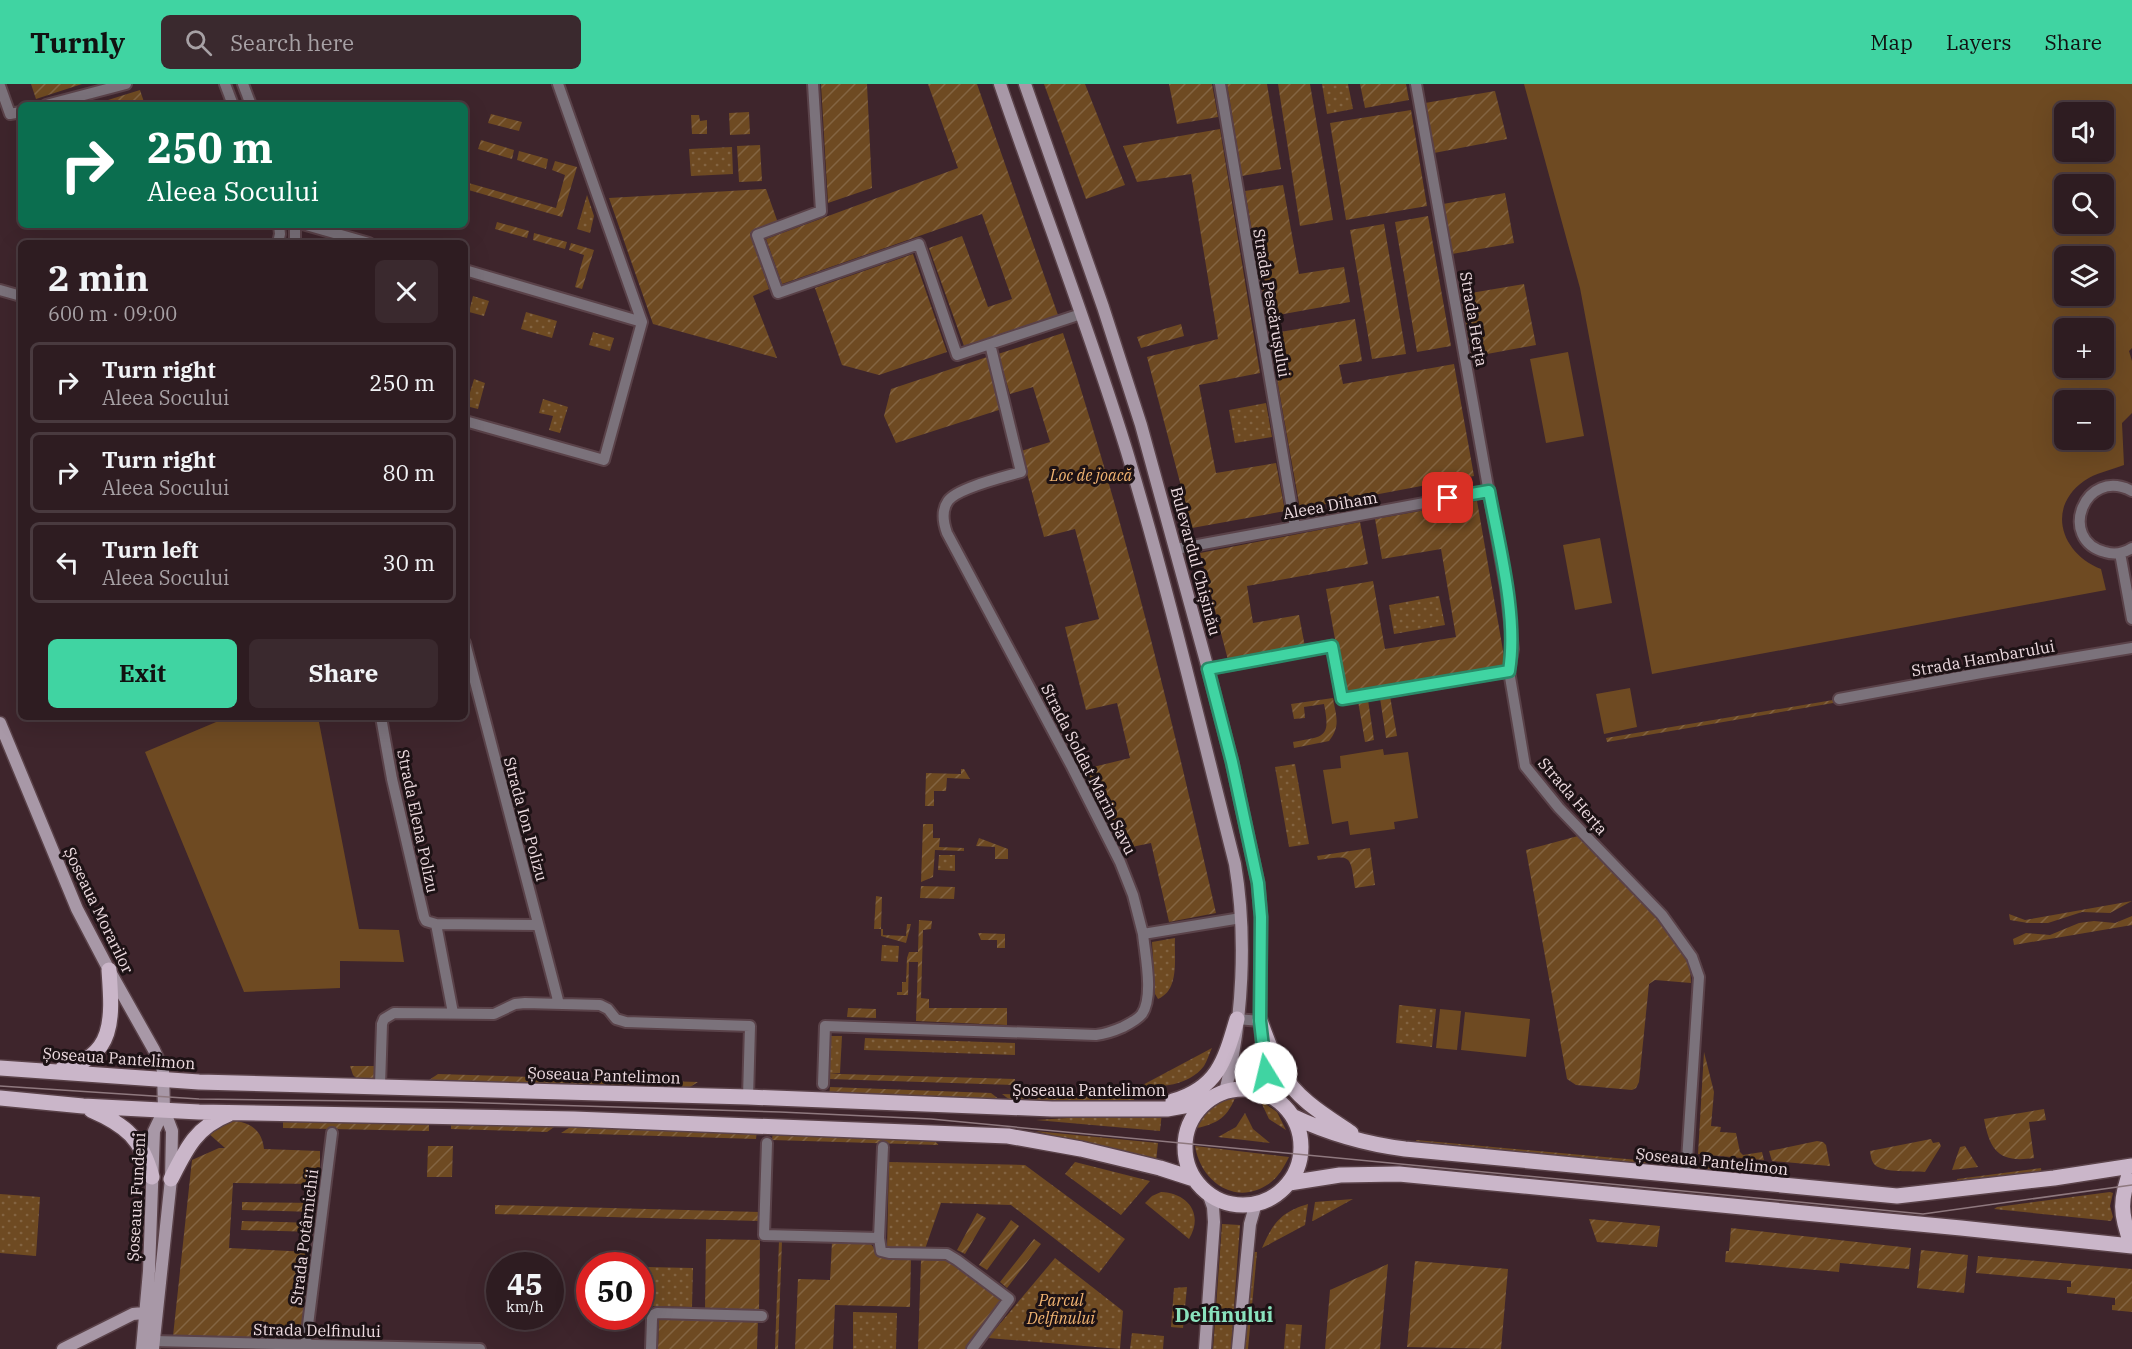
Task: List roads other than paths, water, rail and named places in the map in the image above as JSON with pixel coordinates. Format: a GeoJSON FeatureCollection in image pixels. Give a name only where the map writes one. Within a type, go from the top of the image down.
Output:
{"type":"FeatureCollection","features":[{"type":"Feature","properties":{"kind":"main road"},"geometry":{"type":"LineString","coordinates":[[999,84],[1127,451],[1156,552],[1235,864],[1241,918],[1241,969],[1232,1060],[1225,1092]]}},
{"type":"Feature","properties":{"kind":"main road","name":"Bulevardul Chișinău"},"geometry":{"type":"LineString","coordinates":[[1025,84],[1125,374],[1176,549],[1237,784],[1258,883],[1261,917],[1260,1021],[1264,1062],[1272,1097]]}},
{"type":"Feature","properties":{"kind":"main road","name":"Șoseaua Morarilor"},"geometry":{"type":"LineString","coordinates":[[0,723],[77,909],[163,1070],[164,1110]]}},
{"type":"Feature","properties":{"kind":"main road"},"geometry":{"type":"LineString","coordinates":[[49,1071],[86,1061],[96,1053],[104,1041],[111,1014],[109,970]]}},
{"type":"Feature","properties":{"kind":"main road"},"geometry":{"type":"LineString","coordinates":[[1131,1110],[1180,1099],[1204,1087],[1220,1068],[1237,1019]]}},
{"type":"Feature","properties":{"kind":"main road"},"geometry":{"type":"LineString","coordinates":[[1260,1021],[1275,1059],[1291,1085],[1319,1112],[1363,1142]]}},
{"type":"Feature","properties":{"kind":"main road","name":"Șoseaua Pantelimon"},"geometry":{"type":"LineString","coordinates":[[0,1068],[164,1080],[748,1097],[1052,1109],[1167,1109],[1206,1102]]}},
{"type":"Feature","properties":{"kind":"main road"},"geometry":{"type":"LineString","coordinates":[[1254,1090],[1272,1097],[1292,1116],[1298,1130],[1301,1147],[1299,1163],[1289,1183],[1268,1199],[1256,1203],[1229,1203],[1208,1193],[1194,1179],[1187,1164],[1185,1136],[1193,1117],[1206,1102],[1225,1092],[1254,1090]]}},
{"type":"Feature","properties":{"kind":"main road"},"geometry":{"type":"LineString","coordinates":[[0,1098],[83,1106],[234,1113],[586,1119],[1008,1136],[1081,1149],[1160,1168],[1194,1179]]}},
{"type":"Feature","properties":{"kind":"main road"},"geometry":{"type":"LineString","coordinates":[[83,1106],[117,1122],[129,1131],[144,1151],[152,1177]]}},
{"type":"Feature","properties":{"kind":"main road","name":"Șoseaua Fundeni"},"geometry":{"type":"LineString","coordinates":[[154,1345],[151,1312],[152,1177],[154,1131],[164,1110]]}},
{"type":"Feature","properties":{"kind":"main road","name":"Șoseaua Fundeni"},"geometry":{"type":"LineString","coordinates":[[142,1349],[151,1312],[171,1179],[172,1131],[164,1110]]}},
{"type":"Feature","properties":{"kind":"main road"},"geometry":{"type":"LineString","coordinates":[[171,1179],[199,1131],[218,1119],[234,1113]]}},
{"type":"Feature","properties":{"kind":"main road","name":"Șoseaua Pantelimon"},"geometry":{"type":"LineString","coordinates":[[1292,1116],[1317,1128],[1363,1142],[1405,1149],[1897,1196],[2132,1166]]}},
{"type":"Feature","properties":{"kind":"main road"},"geometry":{"type":"LineString","coordinates":[[1289,1183],[1340,1175],[1399,1174],[2132,1246],[2122,1221],[2121,1209],[2123,1193],[2132,1166]]}},
{"type":"Feature","properties":{"kind":"main road"},"geometry":{"type":"LineString","coordinates":[[1205,1349],[1214,1222],[1213,1207],[1208,1193]]}},
{"type":"Feature","properties":{"kind":"main road"},"geometry":{"type":"LineString","coordinates":[[1238,1349],[1250,1224],[1256,1203]]}},
{"type":"Feature","properties":{"kind":"main road"},"geometry":{"type":"LineString","coordinates":[[63,1349],[134,1314],[151,1312]]}},
{"type":"Feature","properties":{"kind":"street"},"geometry":{"type":"LineString","coordinates":[[57,102],[126,84]]}},
{"type":"Feature","properties":{"kind":"street"},"geometry":{"type":"LineString","coordinates":[[225,84],[232,102]]}},
{"type":"Feature","properties":{"kind":"street"},"geometry":{"type":"LineString","coordinates":[[243,84],[250,102]]}},
{"type":"Feature","properties":{"kind":"street"},"geometry":{"type":"LineString","coordinates":[[468,422],[603,460],[642,322],[558,84]]}},
{"type":"Feature","properties":{"kind":"street"},"geometry":{"type":"LineString","coordinates":[[813,84],[821,211],[757,235],[778,294],[919,244],[957,355],[1081,314]]}},
{"type":"Feature","properties":{"kind":"street","name":"Strada Pescărușului"},"geometry":{"type":"LineString","coordinates":[[1220,84],[1295,527]]}},
{"type":"Feature","properties":{"kind":"street","name":"Strada Herța"},"geometry":{"type":"LineString","coordinates":[[1416,84],[1507,598],[1513,649],[1509,671],[1525,766],[1559,808],[1662,915],[1680,938],[1698,971],[1699,988],[1686,1176]]}},
{"type":"Feature","properties":{"kind":"street"},"geometry":{"type":"LineString","coordinates":[[0,86],[10,114],[18,113]]}},
{"type":"Feature","properties":{"kind":"street"},"geometry":{"type":"LineString","coordinates":[[316,228],[358,240]]}},
{"type":"Feature","properties":{"kind":"street"},"geometry":{"type":"LineString","coordinates":[[468,271],[642,322]]}},
{"type":"Feature","properties":{"kind":"street"},"geometry":{"type":"LineString","coordinates":[[0,290],[18,295]]}},
{"type":"Feature","properties":{"kind":"street","name":"Strada Soldat Marin Savu"},"geometry":{"type":"LineString","coordinates":[[823,1084],[825,1026],[1096,1035],[1124,1027],[1142,1015],[1146,1006],[1148,994],[1143,934],[1133,895],[1120,862],[948,535],[943,517],[947,502],[951,497],[1021,472],[990,344]]}},
{"type":"Feature","properties":{"kind":"street"},"geometry":{"type":"LineString","coordinates":[[2132,491],[2121,486],[2100,489],[2086,500],[2079,518],[2080,528],[2091,545],[2099,551],[2120,553],[2132,548]]}},
{"type":"Feature","properties":{"kind":"street","name":"Aleea Diham"},"geometry":{"type":"LineString","coordinates":[[1176,549],[1489,491]]}},
{"type":"Feature","properties":{"kind":"street"},"geometry":{"type":"LineString","coordinates":[[2120,553],[2132,619]]}},
{"type":"Feature","properties":{"kind":"street"},"geometry":{"type":"LineString","coordinates":[[1208,669],[1332,646],[1342,699],[1509,671]]}},
{"type":"Feature","properties":{"kind":"street","name":"Strada Hambarului"},"geometry":{"type":"LineString","coordinates":[[1839,699],[2132,648]]}},
{"type":"Feature","properties":{"kind":"street","name":"Strada Ion Polizu"},"geometry":{"type":"LineString","coordinates":[[468,655],[559,1004]]}},
{"type":"Feature","properties":{"kind":"street","name":"Strada Elena Polizu"},"geometry":{"type":"LineString","coordinates":[[382,720],[392,779],[424,917],[426,921],[436,924],[453,1013]]}},
{"type":"Feature","properties":{"kind":"street"},"geometry":{"type":"LineString","coordinates":[[1143,934],[1241,918]]}},
{"type":"Feature","properties":{"kind":"street"},"geometry":{"type":"LineString","coordinates":[[436,924],[538,925]]}},
{"type":"Feature","properties":{"kind":"street"},"geometry":{"type":"LineString","coordinates":[[380,1085],[384,1019],[394,1013],[494,1014],[515,1004],[600,1005],[608,1008],[616,1019],[626,1022],[750,1026],[748,1097]]}},
{"type":"Feature","properties":{"kind":"street"},"geometry":{"type":"LineString","coordinates":[[1237,1019],[1260,1021]]}},
{"type":"Feature","properties":{"kind":"street","name":"Strada Potârnichii"},"geometry":{"type":"LineString","coordinates":[[305,1347],[332,1133]]}},
{"type":"Feature","properties":{"kind":"street"},"geometry":{"type":"LineString","coordinates":[[767,1143],[764,1235],[879,1238]]}},
{"type":"Feature","properties":{"kind":"street"},"geometry":{"type":"LineString","coordinates":[[883,1148],[879,1238],[881,1251],[951,1256],[1009,1299],[972,1349]]}},
{"type":"Feature","properties":{"kind":"street"},"geometry":{"type":"LineString","coordinates":[[651,1349],[652,1318],[657,1313],[762,1316]]}},
{"type":"Feature","properties":{"kind":"street","name":"Strada Delfinului"},"geometry":{"type":"LineString","coordinates":[[154,1345],[480,1349]]}},
{"type":"Feature","properties":{"kind":"tram line"},"geometry":{"type":"LineString","coordinates":[[0,1086],[199,1099],[452,1102],[931,1119],[1923,1214],[2132,1185]]}},
{"type":"Feature","properties":{"kind":"district","name":"Delfinului"},"geometry":{"type":"Point","coordinates":[1224,1315]}},
{"type":"Feature","properties":{"kind":"park label","name":"Loc de joacă"},"geometry":{"type":"Point","coordinates":[1091,475]}},
{"type":"Feature","properties":{"kind":"park label","name":"Parcul Delfinului"},"geometry":{"type":"Point","coordinates":[1061,1309]}}]}
